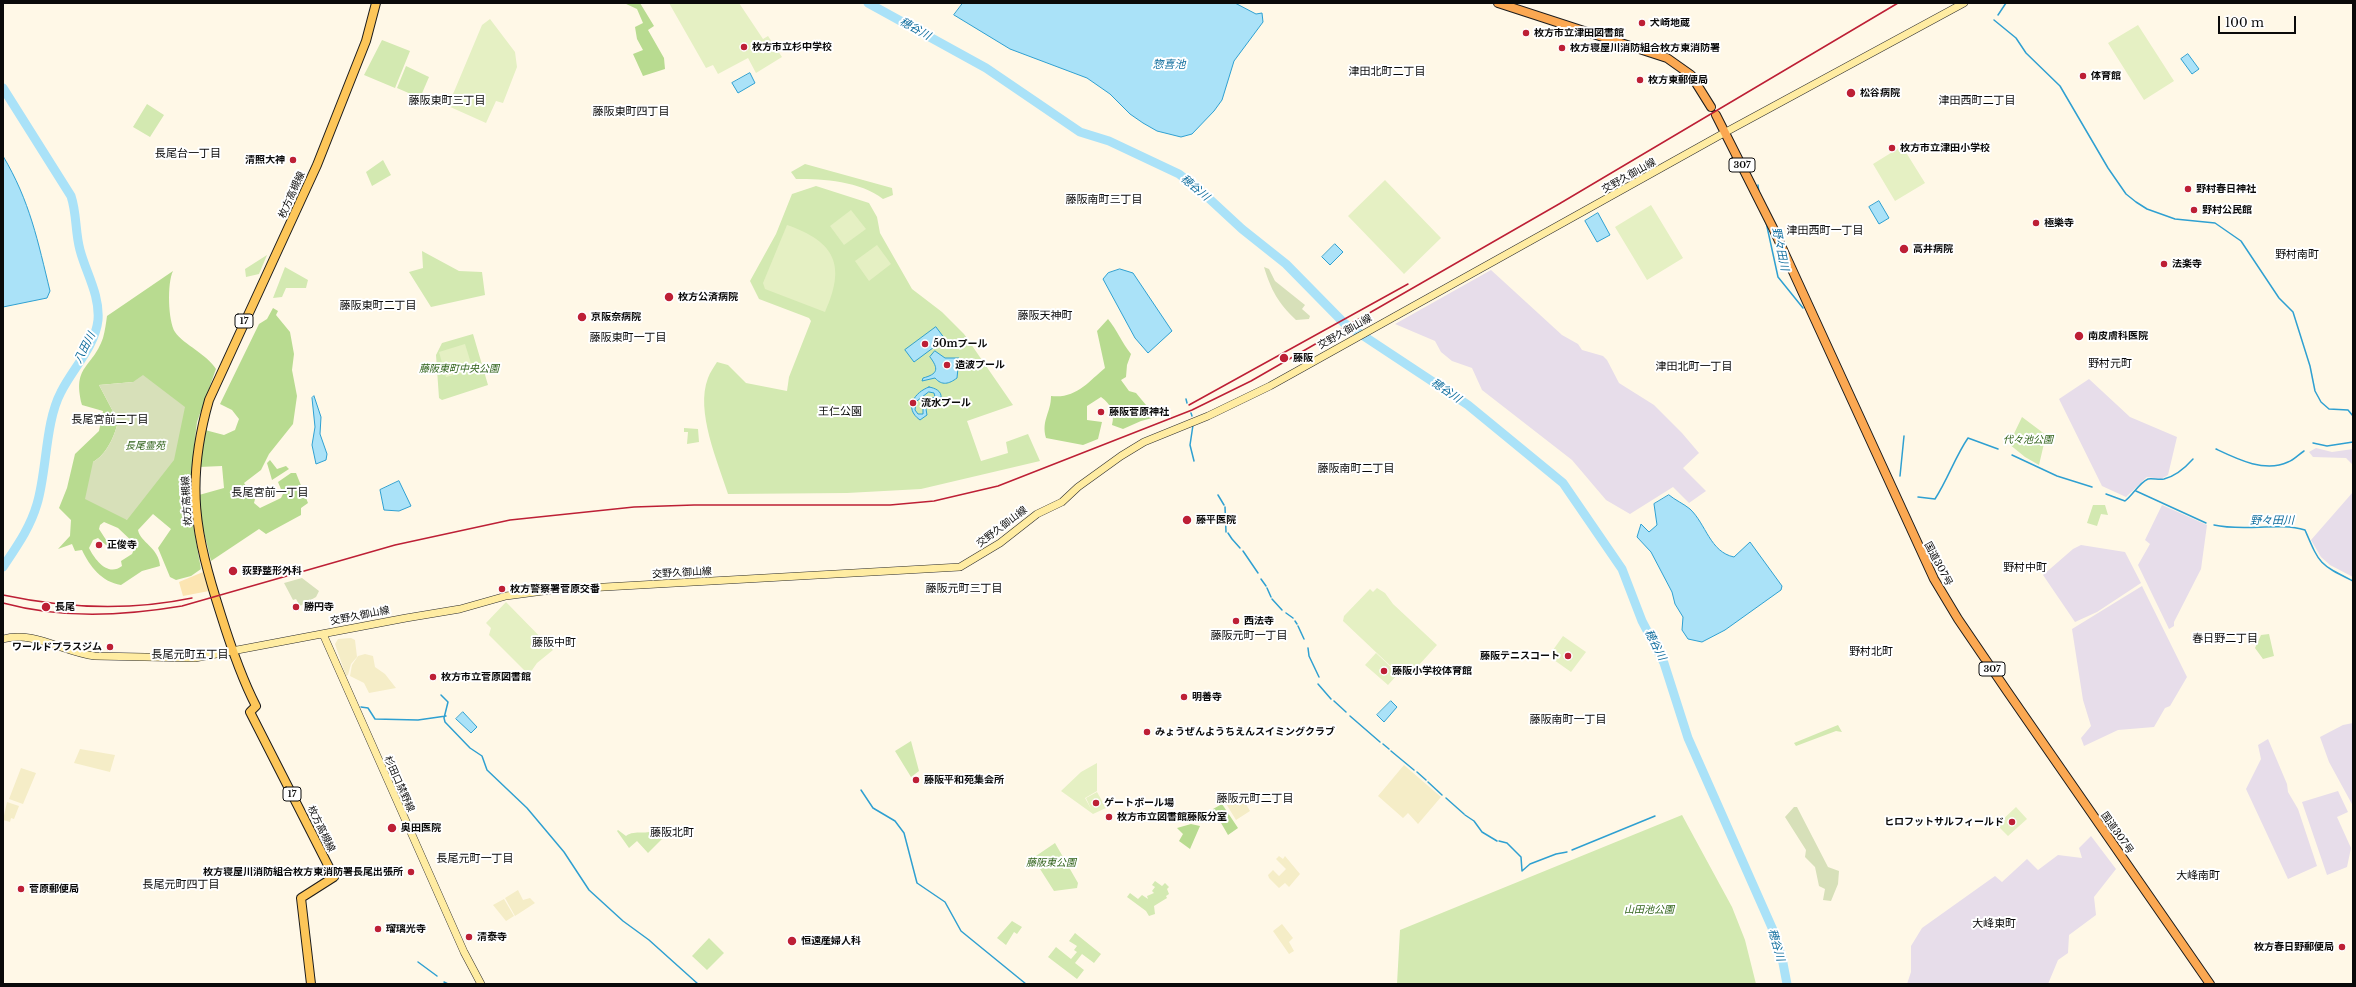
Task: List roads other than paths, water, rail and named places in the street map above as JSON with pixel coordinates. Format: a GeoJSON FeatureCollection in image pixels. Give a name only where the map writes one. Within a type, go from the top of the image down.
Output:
{"type":"FeatureCollection","features":[{"type":"Feature","properties":{"kind":"highway"},"geometry":{"type":"LineString","coordinates":[[1498,3],[1667,58],[1691,75],[1712,107]]}},
{"type":"Feature","properties":{"kind":"highway","name":"国道307号"},"geometry":{"type":"LineString","coordinates":[[1716,115],[1766,214],[1934,579],[1958,619],[2020,711],[2210,984]]}},
{"type":"Feature","properties":{"kind":"main road","name":"枚方高槻線"},"geometry":{"type":"LineString","coordinates":[[311,984],[301,898],[334,877],[250,712],[256,706],[242,680],[208,574],[198,528],[194,500],[195,471],[202,425],[209,400],[287,231],[338,113],[366,41],[376,3]]}},
{"type":"Feature","properties":{"kind":"main road","name":"交野久御山線"},"geometry":{"type":"LineString","coordinates":[[3,639],[30,638],[79,654],[119,658],[194,658],[460,609],[506,596],[551,590],[960,567],[1000,543],[1037,514],[1062,502],[1078,487],[1138,445],[1262,390],[1724,133],[1964,3]]}},
{"type":"Feature","properties":{"kind":"main road","name":"杉田口禁野線"},"geometry":{"type":"LineString","coordinates":[[323,634],[353,705],[464,952],[481,984]]}},
{"type":"Feature","properties":{"kind":"water","name":"惣喜池"},"geometry":{"type":"Polygon","coordinates":[[[963,3],[1235,3],[1256,14],[1262,13],[1263,22],[1234,61],[1222,100],[1214,111],[1192,134],[1181,137],[1157,131],[1143,123],[1130,114],[1110,94],[1087,78],[1010,49],[954,15],[963,3]]]}},
{"type":"Feature","properties":{"kind":"water"},"geometry":{"type":"Polygon","coordinates":[[[2188,54],[2199,69],[2192,74],[2181,59],[2188,54]]]}},
{"type":"Feature","properties":{"kind":"water"},"geometry":{"type":"Polygon","coordinates":[[[750,73],[755,83],[738,93],[732,83],[750,73]]]}},
{"type":"Feature","properties":{"kind":"water"},"geometry":{"type":"Polygon","coordinates":[[[3,156],[27,206],[50,291],[47,298],[3,307],[3,156]]]}},
{"type":"Feature","properties":{"kind":"water"},"geometry":{"type":"Polygon","coordinates":[[[1879,201],[1889,218],[1879,224],[1869,207],[1879,201]]]}},
{"type":"Feature","properties":{"kind":"water"},"geometry":{"type":"Polygon","coordinates":[[[1598,213],[1610,235],[1597,242],[1585,221],[1598,213]]]}},
{"type":"Feature","properties":{"kind":"water"},"geometry":{"type":"Polygon","coordinates":[[[1335,244],[1343,252],[1330,265],[1322,257],[1335,244]]]}},
{"type":"Feature","properties":{"kind":"water"},"geometry":{"type":"Polygon","coordinates":[[[1120,269],[1133,273],[1172,331],[1148,353],[1135,338],[1103,279],[1108,273],[1120,269]]]}},
{"type":"Feature","properties":{"kind":"water","name":"50mプール"},"geometry":{"type":"Polygon","coordinates":[[[936,327],[945,339],[914,362],[905,350],[936,327]]]}},
{"type":"Feature","properties":{"kind":"water","name":"造波プール"},"geometry":{"type":"Polygon","coordinates":[[[935,351],[945,358],[959,358],[957,378],[951,382],[943,383],[935,378],[922,381],[923,378],[932,375],[936,370],[930,357],[935,351]]]}},
{"type":"Feature","properties":{"kind":"water","name":"流水プール"},"geometry":{"type":"Polygon","coordinates":[[[929,387],[936,389],[940,393],[941,398],[939,403],[925,403],[927,415],[920,420],[912,410],[912,406],[916,396],[924,389],[929,387]],[[929,392],[916,402],[915,410],[918,414],[923,414],[923,401],[935,397],[934,393],[929,392]]]}},
{"type":"Feature","properties":{"kind":"water"},"geometry":{"type":"Polygon","coordinates":[[[314,396],[321,417],[320,434],[327,454],[326,460],[316,464],[312,445],[315,427],[312,398],[314,396]]]}},
{"type":"Feature","properties":{"kind":"water"},"geometry":{"type":"Polygon","coordinates":[[[399,481],[411,506],[399,511],[384,510],[380,490],[399,481]]]}},
{"type":"Feature","properties":{"kind":"water"},"geometry":{"type":"Polygon","coordinates":[[[1669,495],[1690,509],[1696,515],[1709,537],[1719,550],[1734,557],[1750,542],[1782,586],[1781,590],[1725,630],[1702,642],[1688,639],[1682,630],[1683,617],[1675,604],[1672,592],[1651,552],[1637,537],[1641,524],[1649,532],[1657,525],[1654,504],[1669,495]]]}},
{"type":"Feature","properties":{"kind":"water"},"geometry":{"type":"Polygon","coordinates":[[[1391,701],[1397,707],[1384,722],[1377,715],[1391,701]]]}},
{"type":"Feature","properties":{"kind":"water"},"geometry":{"type":"Polygon","coordinates":[[[463,712],[477,727],[471,733],[456,719],[463,712]]]}},
{"type":"Feature","properties":{"kind":"waterway","name":"穂谷川"},"geometry":{"type":"LineString","coordinates":[[868,3],[986,68],[1080,132],[1109,141],[1179,174],[1202,192],[1242,229],[1286,264],[1344,323],[1468,405],[1563,483],[1622,569],[1642,621],[1664,663],[1688,738],[1773,930],[1782,958],[1787,984]]}},
{"type":"Feature","properties":{"kind":"waterway"},"geometry":{"type":"LineString","coordinates":[[1998,15],[2006,3]]}},
{"type":"Feature","properties":{"kind":"waterway"},"geometry":{"type":"LineString","coordinates":[[1994,20],[2016,38],[2026,53],[2060,86],[2108,168],[2126,194],[2147,209],[2175,219],[2215,223],[2241,241],[2279,298],[2293,312],[2310,366],[2315,391],[2321,402],[2329,409],[2348,410],[2353,416]]}},
{"type":"Feature","properties":{"kind":"waterway","name":"八田川"},"geometry":{"type":"LineString","coordinates":[[3,88],[71,196],[80,250],[95,293],[98,311],[98,320],[93,339],[66,383],[56,404],[49,432],[43,477],[34,513],[23,537],[3,567]]}},
{"type":"Feature","properties":{"kind":"waterway","name":"野々田川"},"geometry":{"type":"LineString","coordinates":[[1758,185],[1759,193]]}},
{"type":"Feature","properties":{"kind":"waterway","name":"野々田川"},"geometry":{"type":"LineString","coordinates":[[1766,222],[1778,277],[1803,308]]}},
{"type":"Feature","properties":{"kind":"waterway"},"geometry":{"type":"LineString","coordinates":[[1186,399],[1187,403]]}},
{"type":"Feature","properties":{"kind":"waterway"},"geometry":{"type":"LineString","coordinates":[[1193,425],[1190,445],[1194,461]]}},
{"type":"Feature","properties":{"kind":"waterway","name":"野々田川"},"geometry":{"type":"LineString","coordinates":[[1900,476],[1904,436]]}},
{"type":"Feature","properties":{"kind":"waterway","name":"野々田川"},"geometry":{"type":"LineString","coordinates":[[1918,497],[1935,499],[1968,438],[1998,449]]}},
{"type":"Feature","properties":{"kind":"waterway"},"geometry":{"type":"LineString","coordinates":[[2313,443],[2327,446],[2353,442]]}},
{"type":"Feature","properties":{"kind":"waterway"},"geometry":{"type":"LineString","coordinates":[[2216,449],[2251,463],[2270,466],[2279,465],[2290,461],[2304,451]]}},
{"type":"Feature","properties":{"kind":"waterway","name":"野々田川"},"geometry":{"type":"LineString","coordinates":[[2012,455],[2057,476],[2092,487]]}},
{"type":"Feature","properties":{"kind":"waterway"},"geometry":{"type":"LineString","coordinates":[[2106,494],[2125,501],[2148,479],[2164,479],[2172,476],[2193,459]]}},
{"type":"Feature","properties":{"kind":"waterway","name":"野々田川"},"geometry":{"type":"LineString","coordinates":[[2136,491],[2206,523]]}},
{"type":"Feature","properties":{"kind":"waterway"},"geometry":{"type":"LineString","coordinates":[[1218,495],[1224,505]]}},
{"type":"Feature","properties":{"kind":"waterway"},"geometry":{"type":"LineString","coordinates":[[1225,507],[1226,532]]}},
{"type":"Feature","properties":{"kind":"waterway","name":"野々田川"},"geometry":{"type":"LineString","coordinates":[[2214,525],[2237,528],[2284,527],[2305,530],[2314,550],[2322,562],[2333,571],[2353,581]]}},
{"type":"Feature","properties":{"kind":"waterway"},"geometry":{"type":"LineString","coordinates":[[1228,533],[1232,539]]}},
{"type":"Feature","properties":{"kind":"waterway"},"geometry":{"type":"LineString","coordinates":[[1232,539],[1240,548]]}},
{"type":"Feature","properties":{"kind":"waterway"},"geometry":{"type":"LineString","coordinates":[[1243,551],[1258,573]]}},
{"type":"Feature","properties":{"kind":"waterway"},"geometry":{"type":"LineString","coordinates":[[1261,579],[1266,586]]}},
{"type":"Feature","properties":{"kind":"waterway"},"geometry":{"type":"LineString","coordinates":[[1267,588],[1271,597]]}},
{"type":"Feature","properties":{"kind":"waterway"},"geometry":{"type":"LineString","coordinates":[[1272,599],[1282,610]]}},
{"type":"Feature","properties":{"kind":"waterway"},"geometry":{"type":"LineString","coordinates":[[1286,613],[1293,618]]}},
{"type":"Feature","properties":{"kind":"waterway"},"geometry":{"type":"LineString","coordinates":[[1298,626],[1304,639]]}},
{"type":"Feature","properties":{"kind":"waterway"},"geometry":{"type":"LineString","coordinates":[[1308,648],[1309,656],[1319,677]]}},
{"type":"Feature","properties":{"kind":"waterway"},"geometry":{"type":"LineString","coordinates":[[1318,684],[1331,699]]}},
{"type":"Feature","properties":{"kind":"waterway"},"geometry":{"type":"LineString","coordinates":[[441,695],[448,702],[444,718],[445,722],[470,748],[482,756],[487,770],[527,808],[564,852],[589,890],[623,921],[649,940],[698,984]]}},
{"type":"Feature","properties":{"kind":"waterway"},"geometry":{"type":"LineString","coordinates":[[1334,701],[1346,712]]}},
{"type":"Feature","properties":{"kind":"waterway"},"geometry":{"type":"LineString","coordinates":[[361,707],[368,708],[375,719],[418,720],[446,716]]}},
{"type":"Feature","properties":{"kind":"waterway"},"geometry":{"type":"LineString","coordinates":[[1350,716],[1380,742]]}},
{"type":"Feature","properties":{"kind":"waterway"},"geometry":{"type":"LineString","coordinates":[[1383,744],[1389,749]]}},
{"type":"Feature","properties":{"kind":"waterway"},"geometry":{"type":"LineString","coordinates":[[1391,751],[1414,770]]}},
{"type":"Feature","properties":{"kind":"waterway"},"geometry":{"type":"LineString","coordinates":[[1417,772],[1426,780]]}},
{"type":"Feature","properties":{"kind":"waterway"},"geometry":{"type":"LineString","coordinates":[[1428,782],[1442,795]]}},
{"type":"Feature","properties":{"kind":"waterway"},"geometry":{"type":"LineString","coordinates":[[861,790],[873,808],[895,821],[904,833],[917,883],[945,902],[961,931],[1026,984]]}},
{"type":"Feature","properties":{"kind":"waterway"},"geometry":{"type":"LineString","coordinates":[[1446,798],[1464,814]]}},
{"type":"Feature","properties":{"kind":"waterway"},"geometry":{"type":"LineString","coordinates":[[1465,815],[1474,821],[1482,832],[1497,841]]}},
{"type":"Feature","properties":{"kind":"waterway"},"geometry":{"type":"LineString","coordinates":[[1572,850],[1655,816]]}},
{"type":"Feature","properties":{"kind":"waterway"},"geometry":{"type":"LineString","coordinates":[[1499,841],[1507,843]]}},
{"type":"Feature","properties":{"kind":"waterway"},"geometry":{"type":"LineString","coordinates":[[1507,843],[1521,857],[1522,871],[1530,864],[1556,854],[1567,852]]}},
{"type":"Feature","properties":{"kind":"waterway"},"geometry":{"type":"LineString","coordinates":[[418,962],[437,976]]}},
{"type":"Feature","properties":{"kind":"waterway"},"geometry":{"type":"LineString","coordinates":[[444,982],[448,984]]}},
{"type":"Feature","properties":{"kind":"railway"},"geometry":{"type":"LineString","coordinates":[[3,603],[47,612],[70,614],[115,614],[137,612],[182,606],[395,545],[510,520],[634,507],[694,505],[890,505],[934,501],[998,486],[1192,410],[1251,381],[1559,204],[1898,3]]}},
{"type":"Feature","properties":{"kind":"railway"},"geometry":{"type":"LineString","coordinates":[[1189,405],[1408,284]]}},
{"type":"Feature","properties":{"kind":"railway"},"geometry":{"type":"LineString","coordinates":[[3,595],[50,603],[97,606],[145,605],[192,598]]}},
{"type":"Feature","properties":{"kind":"place","name":"犬崎地蔵"},"geometry":{"type":"Point","coordinates":[1642,23]}},
{"type":"Feature","properties":{"kind":"place","name":"枚方市立津田図書館"},"geometry":{"type":"Point","coordinates":[1526,33]}},
{"type":"Feature","properties":{"kind":"place","name":"枚方市立杉中学校"},"geometry":{"type":"Point","coordinates":[744,47]}},
{"type":"Feature","properties":{"kind":"place","name":"枚方寝屋川消防組合枚方東消防署"},"geometry":{"type":"Point","coordinates":[1562,48]}},
{"type":"Feature","properties":{"kind":"place","name":"体育館"},"geometry":{"type":"Point","coordinates":[2083,76]}},
{"type":"Feature","properties":{"kind":"place","name":"枚方東郵便局"},"geometry":{"type":"Point","coordinates":[1640,80]}},
{"type":"Feature","properties":{"kind":"place","name":"松谷病院"},"geometry":{"type":"Point","coordinates":[1851,93]}},
{"type":"Feature","properties":{"kind":"place","name":"枚方市立津田小学校"},"geometry":{"type":"Point","coordinates":[1892,148]}},
{"type":"Feature","properties":{"kind":"place","name":"清照大神"},"geometry":{"type":"Point","coordinates":[293,160]}},
{"type":"Feature","properties":{"kind":"place","name":"野村春日神社"},"geometry":{"type":"Point","coordinates":[2188,189]}},
{"type":"Feature","properties":{"kind":"place","name":"野村公民館"},"geometry":{"type":"Point","coordinates":[2194,210]}},
{"type":"Feature","properties":{"kind":"place","name":"極樂寺"},"geometry":{"type":"Point","coordinates":[2036,223]}},
{"type":"Feature","properties":{"kind":"place","name":"高井病院"},"geometry":{"type":"Point","coordinates":[1904,249]}},
{"type":"Feature","properties":{"kind":"place","name":"法楽寺"},"geometry":{"type":"Point","coordinates":[2164,264]}},
{"type":"Feature","properties":{"kind":"place","name":"枚方公済病院"},"geometry":{"type":"Point","coordinates":[669,297]}},
{"type":"Feature","properties":{"kind":"place","name":"京阪奈病院"},"geometry":{"type":"Point","coordinates":[582,317]}},
{"type":"Feature","properties":{"kind":"place","name":"南皮膚科医院"},"geometry":{"type":"Point","coordinates":[2079,336]}},
{"type":"Feature","properties":{"kind":"place","name":"50mプール"},"geometry":{"type":"Point","coordinates":[925,344]}},
{"type":"Feature","properties":{"kind":"place","name":"藤阪"},"geometry":{"type":"Point","coordinates":[1284,358]}},
{"type":"Feature","properties":{"kind":"place","name":"造波プール"},"geometry":{"type":"Point","coordinates":[947,365]}},
{"type":"Feature","properties":{"kind":"place","name":"流水プール"},"geometry":{"type":"Point","coordinates":[913,403]}},
{"type":"Feature","properties":{"kind":"place","name":"藤阪菅原神社"},"geometry":{"type":"Point","coordinates":[1101,412]}},
{"type":"Feature","properties":{"kind":"place","name":"藤平医院"},"geometry":{"type":"Point","coordinates":[1187,520]}},
{"type":"Feature","properties":{"kind":"place","name":"正俊寺"},"geometry":{"type":"Point","coordinates":[99,545]}},
{"type":"Feature","properties":{"kind":"place","name":"荻野整形外科"},"geometry":{"type":"Point","coordinates":[233,571]}},
{"type":"Feature","properties":{"kind":"place","name":"枚方警察署菅原交番"},"geometry":{"type":"Point","coordinates":[502,589]}},
{"type":"Feature","properties":{"kind":"place","name":"長尾"},"geometry":{"type":"Point","coordinates":[46,607]}},
{"type":"Feature","properties":{"kind":"place","name":"勝円寺"},"geometry":{"type":"Point","coordinates":[296,607]}},
{"type":"Feature","properties":{"kind":"place","name":"西法寺"},"geometry":{"type":"Point","coordinates":[1236,621]}},
{"type":"Feature","properties":{"kind":"place","name":"ワールドプラスジム"},"geometry":{"type":"Point","coordinates":[110,647]}},
{"type":"Feature","properties":{"kind":"place","name":"藤阪テニスコート"},"geometry":{"type":"Point","coordinates":[1568,656]}},
{"type":"Feature","properties":{"kind":"place","name":"藤阪小学校体育館"},"geometry":{"type":"Point","coordinates":[1384,671]}},
{"type":"Feature","properties":{"kind":"place","name":"枚方市立菅原図書館"},"geometry":{"type":"Point","coordinates":[433,677]}},
{"type":"Feature","properties":{"kind":"place","name":"明善寺"},"geometry":{"type":"Point","coordinates":[1184,697]}},
{"type":"Feature","properties":{"kind":"place","name":"みょうぜんようちえんスイミングクラブ"},"geometry":{"type":"Point","coordinates":[1147,732]}},
{"type":"Feature","properties":{"kind":"place","name":"藤阪平和苑集会所"},"geometry":{"type":"Point","coordinates":[916,780]}},
{"type":"Feature","properties":{"kind":"place","name":"ゲートボール場"},"geometry":{"type":"Point","coordinates":[1096,803]}},
{"type":"Feature","properties":{"kind":"place","name":"枚方市立図書館藤阪分室"},"geometry":{"type":"Point","coordinates":[1109,817]}},
{"type":"Feature","properties":{"kind":"place","name":"ヒロフットサルフィールド"},"geometry":{"type":"Point","coordinates":[2012,822]}},
{"type":"Feature","properties":{"kind":"place","name":"奥田医院"},"geometry":{"type":"Point","coordinates":[392,828]}},
{"type":"Feature","properties":{"kind":"place","name":"枚方寝屋川消防組合枚方東消防署長尾出張所"},"geometry":{"type":"Point","coordinates":[411,872]}},
{"type":"Feature","properties":{"kind":"place","name":"菅原郵便局"},"geometry":{"type":"Point","coordinates":[21,889]}},
{"type":"Feature","properties":{"kind":"place","name":"瑠璃光寺"},"geometry":{"type":"Point","coordinates":[378,929]}},
{"type":"Feature","properties":{"kind":"place","name":"清泰寺"},"geometry":{"type":"Point","coordinates":[469,937]}},
{"type":"Feature","properties":{"kind":"place","name":"恒遠産婦人科"},"geometry":{"type":"Point","coordinates":[792,941]}},
{"type":"Feature","properties":{"kind":"place","name":"枚方春日野郵便局"},"geometry":{"type":"Point","coordinates":[2342,947]}},
{"type":"Feature","properties":{"kind":"district","name":"津田北町二丁目"},"geometry":{"type":"Point","coordinates":[1387,72]}},
{"type":"Feature","properties":{"kind":"district","name":"藤阪東町三丁目"},"geometry":{"type":"Point","coordinates":[447,101]}},
{"type":"Feature","properties":{"kind":"district","name":"津田西町二丁目"},"geometry":{"type":"Point","coordinates":[1977,101]}},
{"type":"Feature","properties":{"kind":"district","name":"藤阪東町四丁目"},"geometry":{"type":"Point","coordinates":[631,112]}},
{"type":"Feature","properties":{"kind":"district","name":"長尾台一丁目"},"geometry":{"type":"Point","coordinates":[188,154]}},
{"type":"Feature","properties":{"kind":"district","name":"藤阪南町三丁目"},"geometry":{"type":"Point","coordinates":[1104,200]}},
{"type":"Feature","properties":{"kind":"district","name":"津田西町一丁目"},"geometry":{"type":"Point","coordinates":[1825,231]}},
{"type":"Feature","properties":{"kind":"district","name":"野村南町"},"geometry":{"type":"Point","coordinates":[2297,255]}},
{"type":"Feature","properties":{"kind":"district","name":"藤阪東町二丁目"},"geometry":{"type":"Point","coordinates":[378,306]}},
{"type":"Feature","properties":{"kind":"district","name":"藤阪天神町"},"geometry":{"type":"Point","coordinates":[1045,316]}},
{"type":"Feature","properties":{"kind":"district","name":"藤阪東町一丁目"},"geometry":{"type":"Point","coordinates":[628,338]}},
{"type":"Feature","properties":{"kind":"district","name":"野村元町"},"geometry":{"type":"Point","coordinates":[2110,364]}},
{"type":"Feature","properties":{"kind":"district","name":"津田北町一丁目"},"geometry":{"type":"Point","coordinates":[1694,367]}},
{"type":"Feature","properties":{"kind":"district","name":"王仁公園"},"geometry":{"type":"Point","coordinates":[840,412]}},
{"type":"Feature","properties":{"kind":"district","name":"長尾宮前二丁目"},"geometry":{"type":"Point","coordinates":[110,420]}},
{"type":"Feature","properties":{"kind":"district","name":"藤阪南町二丁目"},"geometry":{"type":"Point","coordinates":[1356,469]}},
{"type":"Feature","properties":{"kind":"district","name":"長尾宮前一丁目"},"geometry":{"type":"Point","coordinates":[270,493]}},
{"type":"Feature","properties":{"kind":"district","name":"野村中町"},"geometry":{"type":"Point","coordinates":[2025,568]}},
{"type":"Feature","properties":{"kind":"district","name":"藤阪元町三丁目"},"geometry":{"type":"Point","coordinates":[964,589]}},
{"type":"Feature","properties":{"kind":"district","name":"藤阪元町一丁目"},"geometry":{"type":"Point","coordinates":[1249,636]}},
{"type":"Feature","properties":{"kind":"district","name":"春日野二丁目"},"geometry":{"type":"Point","coordinates":[2225,639]}},
{"type":"Feature","properties":{"kind":"district","name":"藤阪中町"},"geometry":{"type":"Point","coordinates":[554,643]}},
{"type":"Feature","properties":{"kind":"district","name":"野村北町"},"geometry":{"type":"Point","coordinates":[1871,652]}},
{"type":"Feature","properties":{"kind":"district","name":"長尾元町五丁目"},"geometry":{"type":"Point","coordinates":[190,655]}},
{"type":"Feature","properties":{"kind":"district","name":"藤阪南町一丁目"},"geometry":{"type":"Point","coordinates":[1568,720]}},
{"type":"Feature","properties":{"kind":"district","name":"藤阪元町二丁目"},"geometry":{"type":"Point","coordinates":[1255,799]}},
{"type":"Feature","properties":{"kind":"district","name":"藤阪北町"},"geometry":{"type":"Point","coordinates":[672,833]}},
{"type":"Feature","properties":{"kind":"district","name":"長尾元町一丁目"},"geometry":{"type":"Point","coordinates":[475,859]}},
{"type":"Feature","properties":{"kind":"district","name":"大峰南町"},"geometry":{"type":"Point","coordinates":[2198,876]}},
{"type":"Feature","properties":{"kind":"district","name":"長尾元町四丁目"},"geometry":{"type":"Point","coordinates":[181,885]}},
{"type":"Feature","properties":{"kind":"district","name":"大峰東町"},"geometry":{"type":"Point","coordinates":[1994,924]}},
{"type":"Feature","properties":{"kind":"park label","name":"藤阪東町中央公園"},"geometry":{"type":"Point","coordinates":[459,369]}},
{"type":"Feature","properties":{"kind":"park label","name":"代々池公園"},"geometry":{"type":"Point","coordinates":[2028,440]}},
{"type":"Feature","properties":{"kind":"park label","name":"長尾霊苑"},"geometry":{"type":"Point","coordinates":[145,446]}},
{"type":"Feature","properties":{"kind":"park label","name":"藤阪東公園"},"geometry":{"type":"Point","coordinates":[1051,863]}},
{"type":"Feature","properties":{"kind":"park label","name":"山田池公園"},"geometry":{"type":"Point","coordinates":[1649,910]}}]}
